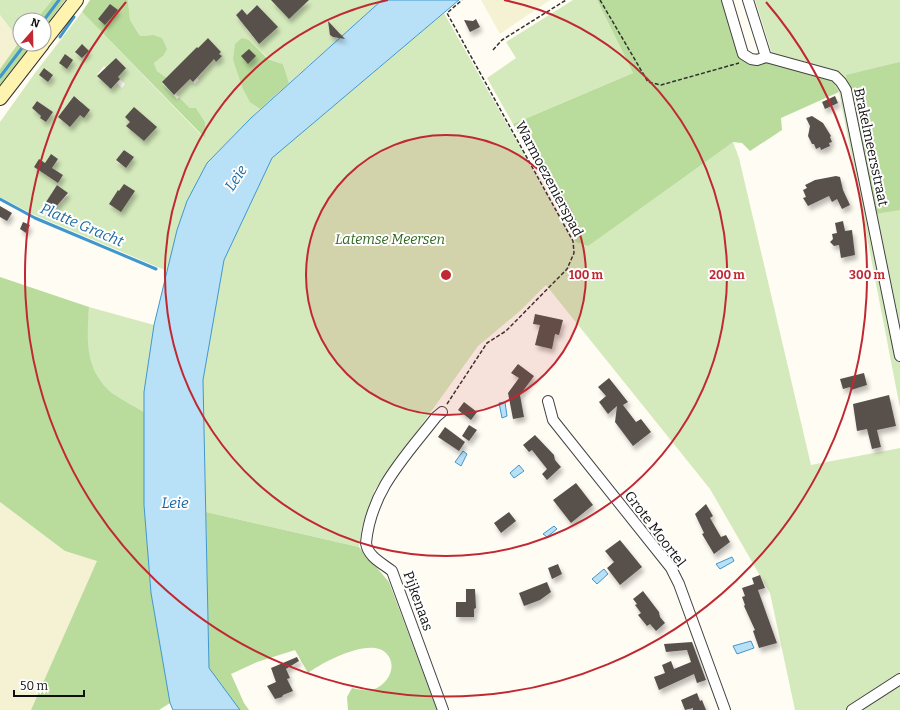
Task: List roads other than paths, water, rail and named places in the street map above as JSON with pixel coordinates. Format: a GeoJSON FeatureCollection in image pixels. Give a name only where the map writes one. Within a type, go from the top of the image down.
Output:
{"type":"FeatureCollection","features":[{"type":"Feature","properties":{"kind":"main road"},"geometry":{"type":"LineString","coordinates":[[52,31],[76,0]]}},
{"type":"Feature","properties":{"kind":"main road"},"geometry":{"type":"LineString","coordinates":[[0,98],[36,52]]}},
{"type":"Feature","properties":{"kind":"street"},"geometry":{"type":"LineString","coordinates":[[727,0],[743,54],[751,59],[757,60],[766,57],[748,0]]}},
{"type":"Feature","properties":{"kind":"street","name":"Brakelmeersstraat"},"geometry":{"type":"LineString","coordinates":[[766,57],[835,76],[842,82],[846,90],[900,356]]}},
{"type":"Feature","properties":{"kind":"street","name":"Grote Moortel"},"geometry":{"type":"LineString","coordinates":[[548,401],[553,420],[671,568],[679,584],[725,710]]}},
{"type":"Feature","properties":{"kind":"street","name":"Pijkenaas"},"geometry":{"type":"LineString","coordinates":[[442,412],[436,417],[384,485],[371,516],[366,543],[367,548],[373,557],[392,571],[443,710]]}},
{"type":"Feature","properties":{"kind":"street"},"geometry":{"type":"LineString","coordinates":[[852,710],[900,679]]}},
{"type":"Feature","properties":{"kind":"water","name":"Leie"},"geometry":{"type":"Polygon","coordinates":[[[382,0],[459,0],[272,158],[224,260],[203,380],[209,668],[240,710],[173,710],[170,703],[151,593],[144,505],[144,392],[154,325],[177,230],[187,201],[207,163],[251,118],[382,0]]]}},
{"type":"Feature","properties":{"kind":"water"},"geometry":{"type":"Polygon","coordinates":[[[505,402],[507,416],[502,418],[499,403],[505,402]]]}},
{"type":"Feature","properties":{"kind":"water"},"geometry":{"type":"Polygon","coordinates":[[[463,451],[467,454],[461,466],[455,462],[463,451]]]}},
{"type":"Feature","properties":{"kind":"water"},"geometry":{"type":"Polygon","coordinates":[[[519,465],[524,471],[514,478],[510,473],[519,465]]]}},
{"type":"Feature","properties":{"kind":"water"},"geometry":{"type":"Polygon","coordinates":[[[554,526],[557,529],[547,537],[543,534],[554,526]]]}},
{"type":"Feature","properties":{"kind":"water"},"geometry":{"type":"Polygon","coordinates":[[[732,557],[734,561],[720,569],[716,564],[732,557]]]}},
{"type":"Feature","properties":{"kind":"water"},"geometry":{"type":"Polygon","coordinates":[[[604,569],[608,574],[597,584],[592,579],[604,569]]]}},
{"type":"Feature","properties":{"kind":"water"},"geometry":{"type":"Polygon","coordinates":[[[751,641],[754,648],[737,654],[733,646],[751,641]]]}},
{"type":"Feature","properties":{"kind":"waterway"},"geometry":{"type":"LineString","coordinates":[[50,12],[59,0]]}},
{"type":"Feature","properties":{"kind":"waterway"},"geometry":{"type":"LineString","coordinates":[[60,37],[74,17]]}},
{"type":"Feature","properties":{"kind":"waterway"},"geometry":{"type":"LineString","coordinates":[[0,77],[19,52]]}},
{"type":"Feature","properties":{"kind":"waterway","name":"Platte Gracht"},"geometry":{"type":"LineString","coordinates":[[0,199],[35,218],[156,269]]}},
{"type":"Feature","properties":{"kind":"park label","name":"Latemse Meersen"},"geometry":{"type":"Point","coordinates":[390,239]}}]}
